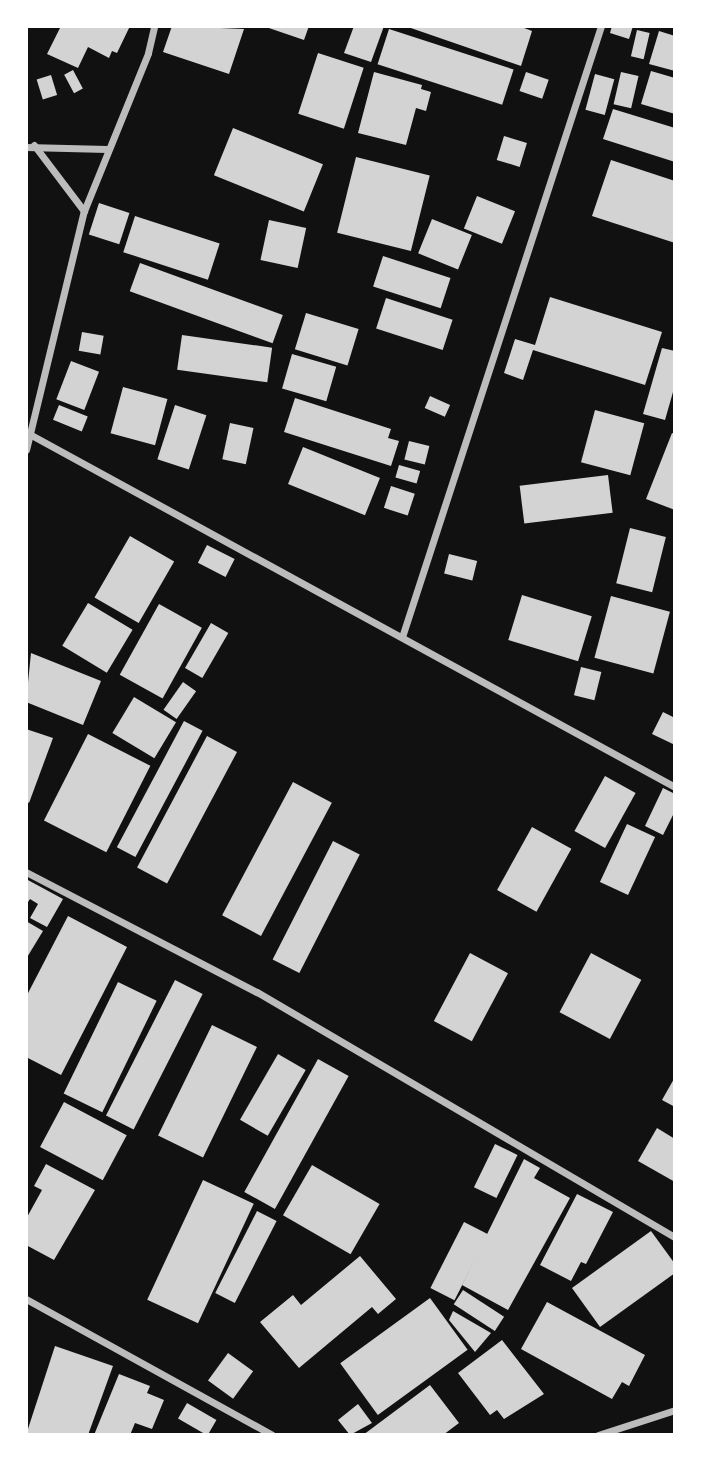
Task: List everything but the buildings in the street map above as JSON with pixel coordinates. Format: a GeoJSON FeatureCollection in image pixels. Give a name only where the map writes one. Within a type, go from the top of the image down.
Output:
{"type":"FeatureCollection","features":[{"type":"Feature","properties":{"kind":"street"},"geometry":{"type":"LineString","coordinates":[[26,450],[33,436],[84,211],[148,53],[154,26]]}},
{"type":"Feature","properties":{"kind":"street"},"geometry":{"type":"LineString","coordinates":[[402,637],[601,26]]}},
{"type":"Feature","properties":{"kind":"street"},"geometry":{"type":"LineString","coordinates":[[30,146],[107,149]]}},
{"type":"Feature","properties":{"kind":"street"},"geometry":{"type":"LineString","coordinates":[[30,146],[84,211]]}},
{"type":"Feature","properties":{"kind":"street"},"geometry":{"type":"LineString","coordinates":[[33,436],[675,787]]}},
{"type":"Feature","properties":{"kind":"street"},"geometry":{"type":"LineString","coordinates":[[26,872],[257,992],[675,1237]]}},
{"type":"Feature","properties":{"kind":"street"},"geometry":{"type":"LineString","coordinates":[[26,1299],[272,1435]]}},
{"type":"Feature","properties":{"kind":"street"},"geometry":{"type":"LineString","coordinates":[[598,1435],[675,1409]]}}]}
